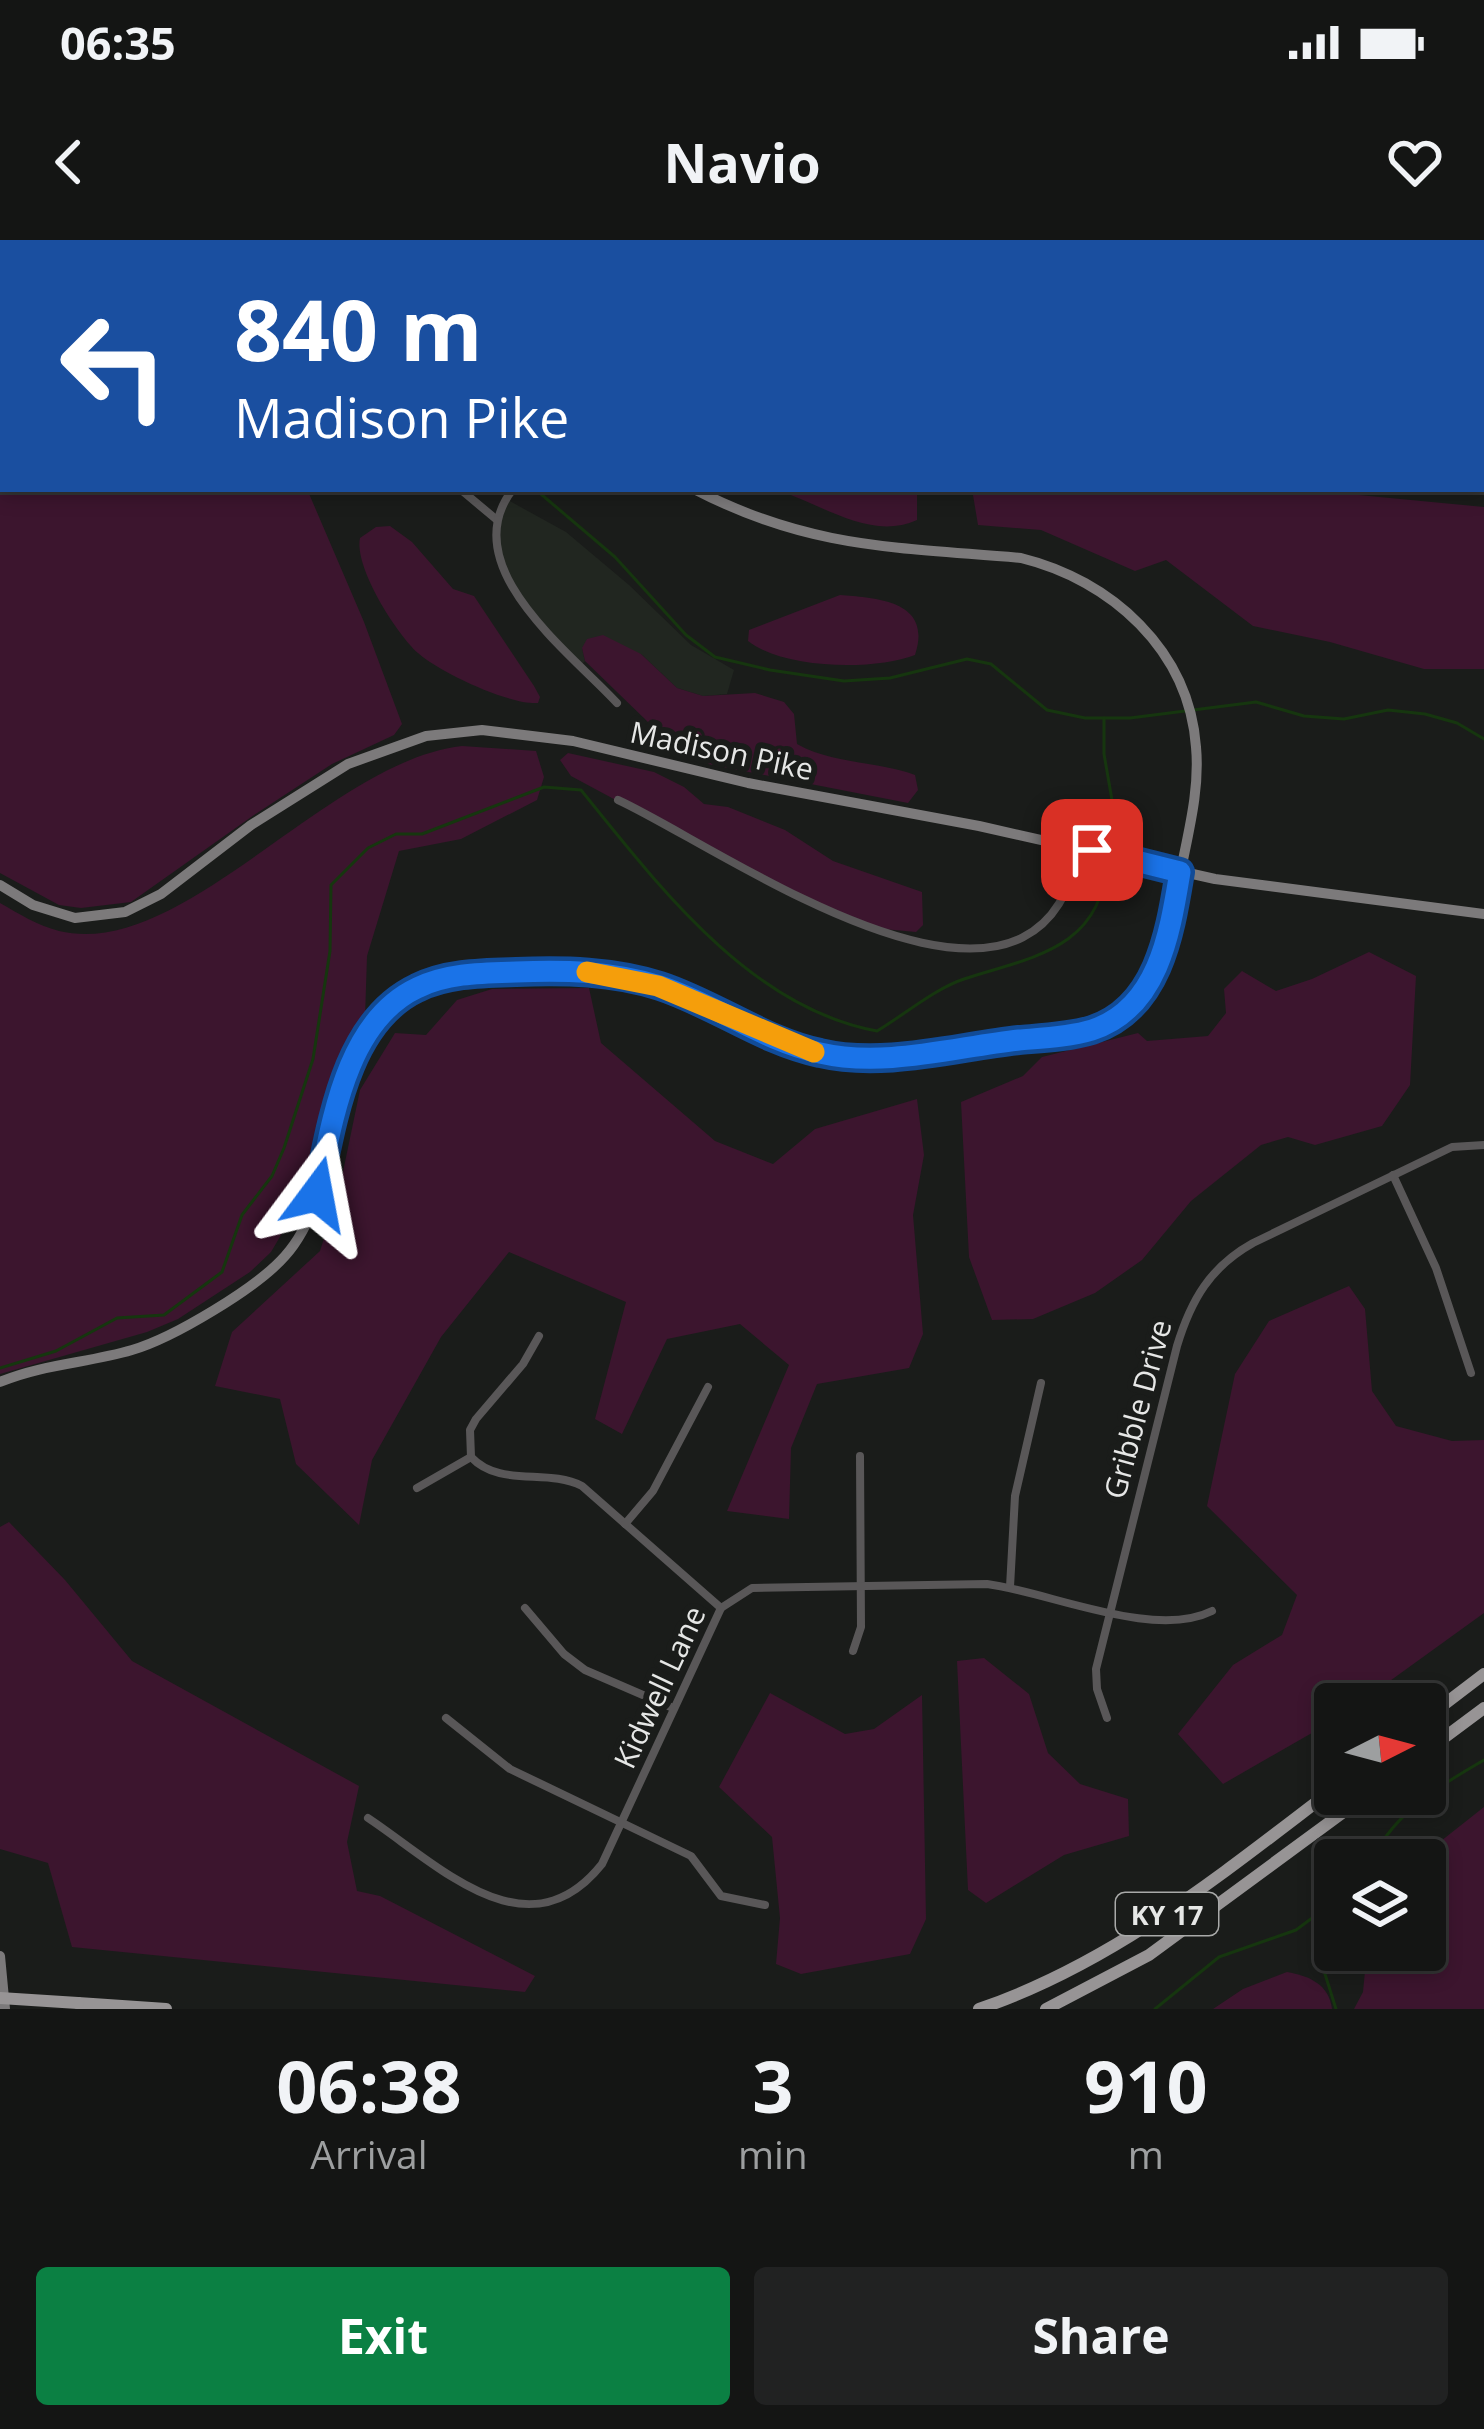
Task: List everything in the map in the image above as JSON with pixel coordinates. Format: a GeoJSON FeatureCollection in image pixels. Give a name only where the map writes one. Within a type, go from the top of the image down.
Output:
{"type":"FeatureCollection","features":[{"type":"Feature","properties":{"kind":"main road"},"geometry":{"type":"LineString","coordinates":[[0,1382],[33,1369],[130,1351],[152,1342],[247,1288],[286,1256],[306,1225],[317,1194],[335,1113],[353,1064],[379,1016],[415,988],[445,978],[490,973],[572,971],[633,979],[683,995],[777,1039],[848,1058],[1057,1036],[1100,1027],[1144,992],[1161,958],[1197,769],[1193,727],[1176,678],[1156,644],[1127,610],[1077,576],[1021,558],[872,548],[743,513],[700,492]]}},
{"type":"Feature","properties":{"kind":"main road","name":"Madison Pike"},"geometry":{"type":"LineString","coordinates":[[0,885],[33,905],[75,919],[125,912],[161,894],[250,825],[348,764],[403,742],[482,730],[545,736],[1180,872],[1292,892],[1484,914]]}},
{"type":"Feature","properties":{"kind":"main road"},"geometry":{"type":"LineString","coordinates":[[1446,1703],[1484,1674]]}},
{"type":"Feature","properties":{"kind":"main road"},"geometry":{"type":"LineString","coordinates":[[1446,1736],[1484,1708]]}},
{"type":"Feature","properties":{"kind":"main road","name":"KY 17"},"geometry":{"type":"LineString","coordinates":[[980,2009],[1112,1948],[1314,1804]]}},
{"type":"Feature","properties":{"kind":"main road","name":"KY 17"},"geometry":{"type":"LineString","coordinates":[[1046,2009],[1149,1955],[1339,1815]]}},
{"type":"Feature","properties":{"kind":"main road"},"geometry":{"type":"LineString","coordinates":[[0,1956],[5,2009]]}},
{"type":"Feature","properties":{"kind":"main road"},"geometry":{"type":"LineString","coordinates":[[0,1998],[166,2009]]}},
{"type":"Feature","properties":{"kind":"street"},"geometry":{"type":"LineString","coordinates":[[463,492],[496,520]]}},
{"type":"Feature","properties":{"kind":"street"},"geometry":{"type":"LineString","coordinates":[[511,492],[496,520],[501,561],[514,593],[617,703]]}},
{"type":"Feature","properties":{"kind":"street"},"geometry":{"type":"LineString","coordinates":[[618,800],[828,911],[925,946],[951,949],[989,948],[1027,934],[1046,919],[1068,890],[1085,849]]}},
{"type":"Feature","properties":{"kind":"street","name":"Gribble Drive"},"geometry":{"type":"LineString","coordinates":[[1107,1718],[1096,1678],[1108,1616],[1177,1346],[1200,1288],[1245,1247],[1452,1147],[1484,1145]]}},
{"type":"Feature","properties":{"kind":"street"},"geometry":{"type":"LineString","coordinates":[[1393,1175],[1436,1268],[1471,1373]]}},
{"type":"Feature","properties":{"kind":"street"},"geometry":{"type":"LineString","coordinates":[[539,1336],[523,1364],[476,1419],[470,1430],[471,1457],[490,1472],[573,1482],[721,1608]]}},
{"type":"Feature","properties":{"kind":"street"},"geometry":{"type":"LineString","coordinates":[[1010,1587],[1015,1496],[1041,1383]]}},
{"type":"Feature","properties":{"kind":"street"},"geometry":{"type":"LineString","coordinates":[[625,1524],[653,1491],[708,1387]]}},
{"type":"Feature","properties":{"kind":"street"},"geometry":{"type":"LineString","coordinates":[[854,1651],[861,1627],[860,1456]]}},
{"type":"Feature","properties":{"kind":"street"},"geometry":{"type":"LineString","coordinates":[[417,1488],[471,1457]]}},
{"type":"Feature","properties":{"kind":"street","name":"Kidwell Lane"},"geometry":{"type":"LineString","coordinates":[[368,1818],[484,1895],[529,1906],[553,1903],[587,1882],[602,1864],[721,1608],[744,1591],[767,1586],[861,1584],[1010,1587],[1108,1616],[1193,1618],[1212,1611]]}},
{"type":"Feature","properties":{"kind":"street"},"geometry":{"type":"LineString","coordinates":[[525,1608],[564,1654],[585,1670],[674,1708]]}},
{"type":"Feature","properties":{"kind":"street"},"geometry":{"type":"LineString","coordinates":[[446,1718],[510,1768],[691,1856],[721,1896],[765,1905]]}},
{"type":"Feature","properties":{"kind":"shaded area"},"geometry":{"type":"Polygon","coordinates":[[[0,492],[308,492],[402,724],[394,735],[332,764],[131,902],[81,908],[59,905],[0,873],[0,492]]]}},
{"type":"Feature","properties":{"kind":"shaded area"},"geometry":{"type":"Polygon","coordinates":[[[781,492],[917,492],[917,520],[899,525],[862,523],[781,492]]]}},
{"type":"Feature","properties":{"kind":"shaded area"},"geometry":{"type":"Polygon","coordinates":[[[972,492],[1327,492],[1484,507],[1484,669],[1424,669],[1253,626],[1166,560],[1135,571],[1041,530],[978,525],[972,492]]]}},
{"type":"Feature","properties":{"kind":"shaded area"},"geometry":{"type":"Polygon","coordinates":[[[506,499],[566,532],[691,645],[734,670],[727,694],[703,696],[677,688],[641,654],[582,648],[585,661],[581,665],[514,593],[496,540],[506,499]]]}},
{"type":"Feature","properties":{"kind":"shaded area"},"geometry":{"type":"Polygon","coordinates":[[[390,526],[412,542],[453,589],[474,596],[534,686],[538,703],[475,686],[428,661],[409,644],[378,599],[360,550],[360,538],[376,527],[390,526]]]}},
{"type":"Feature","properties":{"kind":"shaded area"},"geometry":{"type":"Polygon","coordinates":[[[840,595],[885,601],[909,613],[919,637],[915,655],[877,664],[805,662],[748,641],[749,630],[840,595]]]}},
{"type":"Feature","properties":{"kind":"shaded area"},"geometry":{"type":"Polygon","coordinates":[[[603,635],[641,654],[677,688],[703,696],[755,693],[784,702],[794,714],[797,744],[915,775],[918,790],[908,803],[682,755],[585,661],[582,648],[587,639],[603,635]]]}},
{"type":"Feature","properties":{"kind":"shaded area"},"geometry":{"type":"Polygon","coordinates":[[[462,746],[536,751],[544,777],[537,800],[461,839],[399,851],[367,956],[365,1018],[304,1196],[271,1252],[250,1272],[178,1319],[0,1374],[0,903],[59,931],[106,932],[155,917],[205,890],[360,785],[411,759],[462,746]]]}},
{"type":"Feature","properties":{"kind":"shaded area"},"geometry":{"type":"Polygon","coordinates":[[[568,753],[654,772],[704,804],[728,807],[785,830],[833,861],[922,892],[923,925],[916,932],[873,928],[800,899],[571,776],[560,760],[568,753]]]}},
{"type":"Feature","properties":{"kind":"shaded area"},"geometry":{"type":"Polygon","coordinates":[[[1369,952],[1416,976],[1410,1085],[1382,1126],[1315,1145],[1288,1137],[1261,1145],[1191,1201],[1142,1260],[1095,1293],[1033,1319],[992,1320],[969,1257],[961,1102],[1023,1076],[1042,1057],[1138,1033],[1147,1041],[1208,1036],[1226,1013],[1224,989],[1242,971],[1276,991],[1369,952]]]}},
{"type":"Feature","properties":{"kind":"shaded area"},"geometry":{"type":"Polygon","coordinates":[[[589,988],[601,1043],[715,1141],[773,1164],[815,1129],[917,1099],[924,1155],[913,1215],[923,1334],[909,1368],[817,1384],[791,1448],[789,1519],[727,1511],[789,1365],[740,1324],[667,1339],[622,1434],[595,1419],[626,1302],[509,1252],[441,1337],[372,1460],[359,1525],[296,1464],[280,1399],[215,1386],[232,1332],[320,1251],[339,1191],[360,1090],[395,1033],[426,1035],[457,1000],[492,989],[589,988]]]}},
{"type":"Feature","properties":{"kind":"shaded area"},"geometry":{"type":"Polygon","coordinates":[[[1349,1286],[1365,1309],[1372,1391],[1396,1426],[1452,1441],[1484,1440],[1484,1613],[1387,1683],[1314,1683],[1314,1732],[1223,1784],[1178,1734],[1233,1665],[1282,1635],[1297,1595],[1207,1506],[1235,1374],[1269,1321],[1349,1286]]]}},
{"type":"Feature","properties":{"kind":"shaded area"},"geometry":{"type":"Polygon","coordinates":[[[9,1522],[132,1661],[359,1786],[347,1842],[357,1891],[380,1896],[535,1976],[525,1992],[72,1947],[48,1863],[0,1849],[0,1527],[9,1522]]]}},
{"type":"Feature","properties":{"kind":"shaded area"},"geometry":{"type":"Polygon","coordinates":[[[984,1658],[1029,1694],[1048,1753],[1080,1784],[1128,1799],[1129,1836],[1064,1855],[986,1903],[968,1890],[957,1661],[984,1658]]]}},
{"type":"Feature","properties":{"kind":"shaded area"},"geometry":{"type":"Polygon","coordinates":[[[770,1693],[845,1734],[874,1729],[922,1695],[926,1919],[910,1954],[801,1974],[776,1964],[780,1918],[772,1837],[719,1787],[770,1693]]]}},
{"type":"Feature","properties":{"kind":"shaded area"},"geometry":{"type":"Polygon","coordinates":[[[1484,1807],[1484,2009],[1354,2009],[1363,1992],[1365,1971],[1446,1971],[1444,1839],[1484,1807]]]}},
{"type":"Feature","properties":{"kind":"shaded area"},"geometry":{"type":"Polygon","coordinates":[[[1287,1972],[1317,1983],[1327,1993],[1332,2009],[1213,2009],[1243,1989],[1287,1972]]]}},
{"type":"Feature","properties":{"kind":"waterway"},"geometry":{"type":"LineString","coordinates":[[539,492],[615,557],[686,635],[715,657],[844,681],[890,678],[967,659],[991,664],[1047,710],[1085,718],[1130,718],[1256,702],[1304,716],[1344,719],[1388,710],[1425,714],[1457,723],[1484,739]]}},
{"type":"Feature","properties":{"kind":"waterway"},"geometry":{"type":"LineString","coordinates":[[1104,718],[1112,800],[1108,851]]}},
{"type":"Feature","properties":{"kind":"waterway"},"geometry":{"type":"LineString","coordinates":[[0,1368],[56,1351],[117,1318],[164,1315],[222,1272],[242,1215],[272,1176],[284,1148],[313,1059],[330,951],[331,885],[368,848],[396,834],[422,834],[544,787],[581,790],[675,902],[748,970],[831,1018],[877,1031],[953,983],[1059,945],[1092,913],[1107,861]]}},
{"type":"Feature","properties":{"kind":"waterway"},"geometry":{"type":"LineString","coordinates":[[1384,1839],[1434,1791],[1484,1760]]}},
{"type":"Feature","properties":{"kind":"waterway"},"geometry":{"type":"LineString","coordinates":[[1155,2009],[1219,1957],[1296,1930],[1314,1917]]}},
{"type":"Feature","properties":{"kind":"waterway"},"geometry":{"type":"LineString","coordinates":[[1324,1971],[1336,2009]]}},
{"type":"Feature","properties":{"kind":"slow traffic"},"geometry":{"type":"LineString","coordinates":[[587,972],[658,986],[814,1052]]}},
{"type":"Feature","properties":{"kind":"route"},"geometry":{"type":"LineString","coordinates":[[317,1194],[340,1097],[372,1026],[399,998],[445,978],[556,970],[633,979],[683,995],[777,1039],[848,1058],[879,1058],[1100,1027],[1144,992],[1154,975],[1180,872],[1092,850]]}}]}
